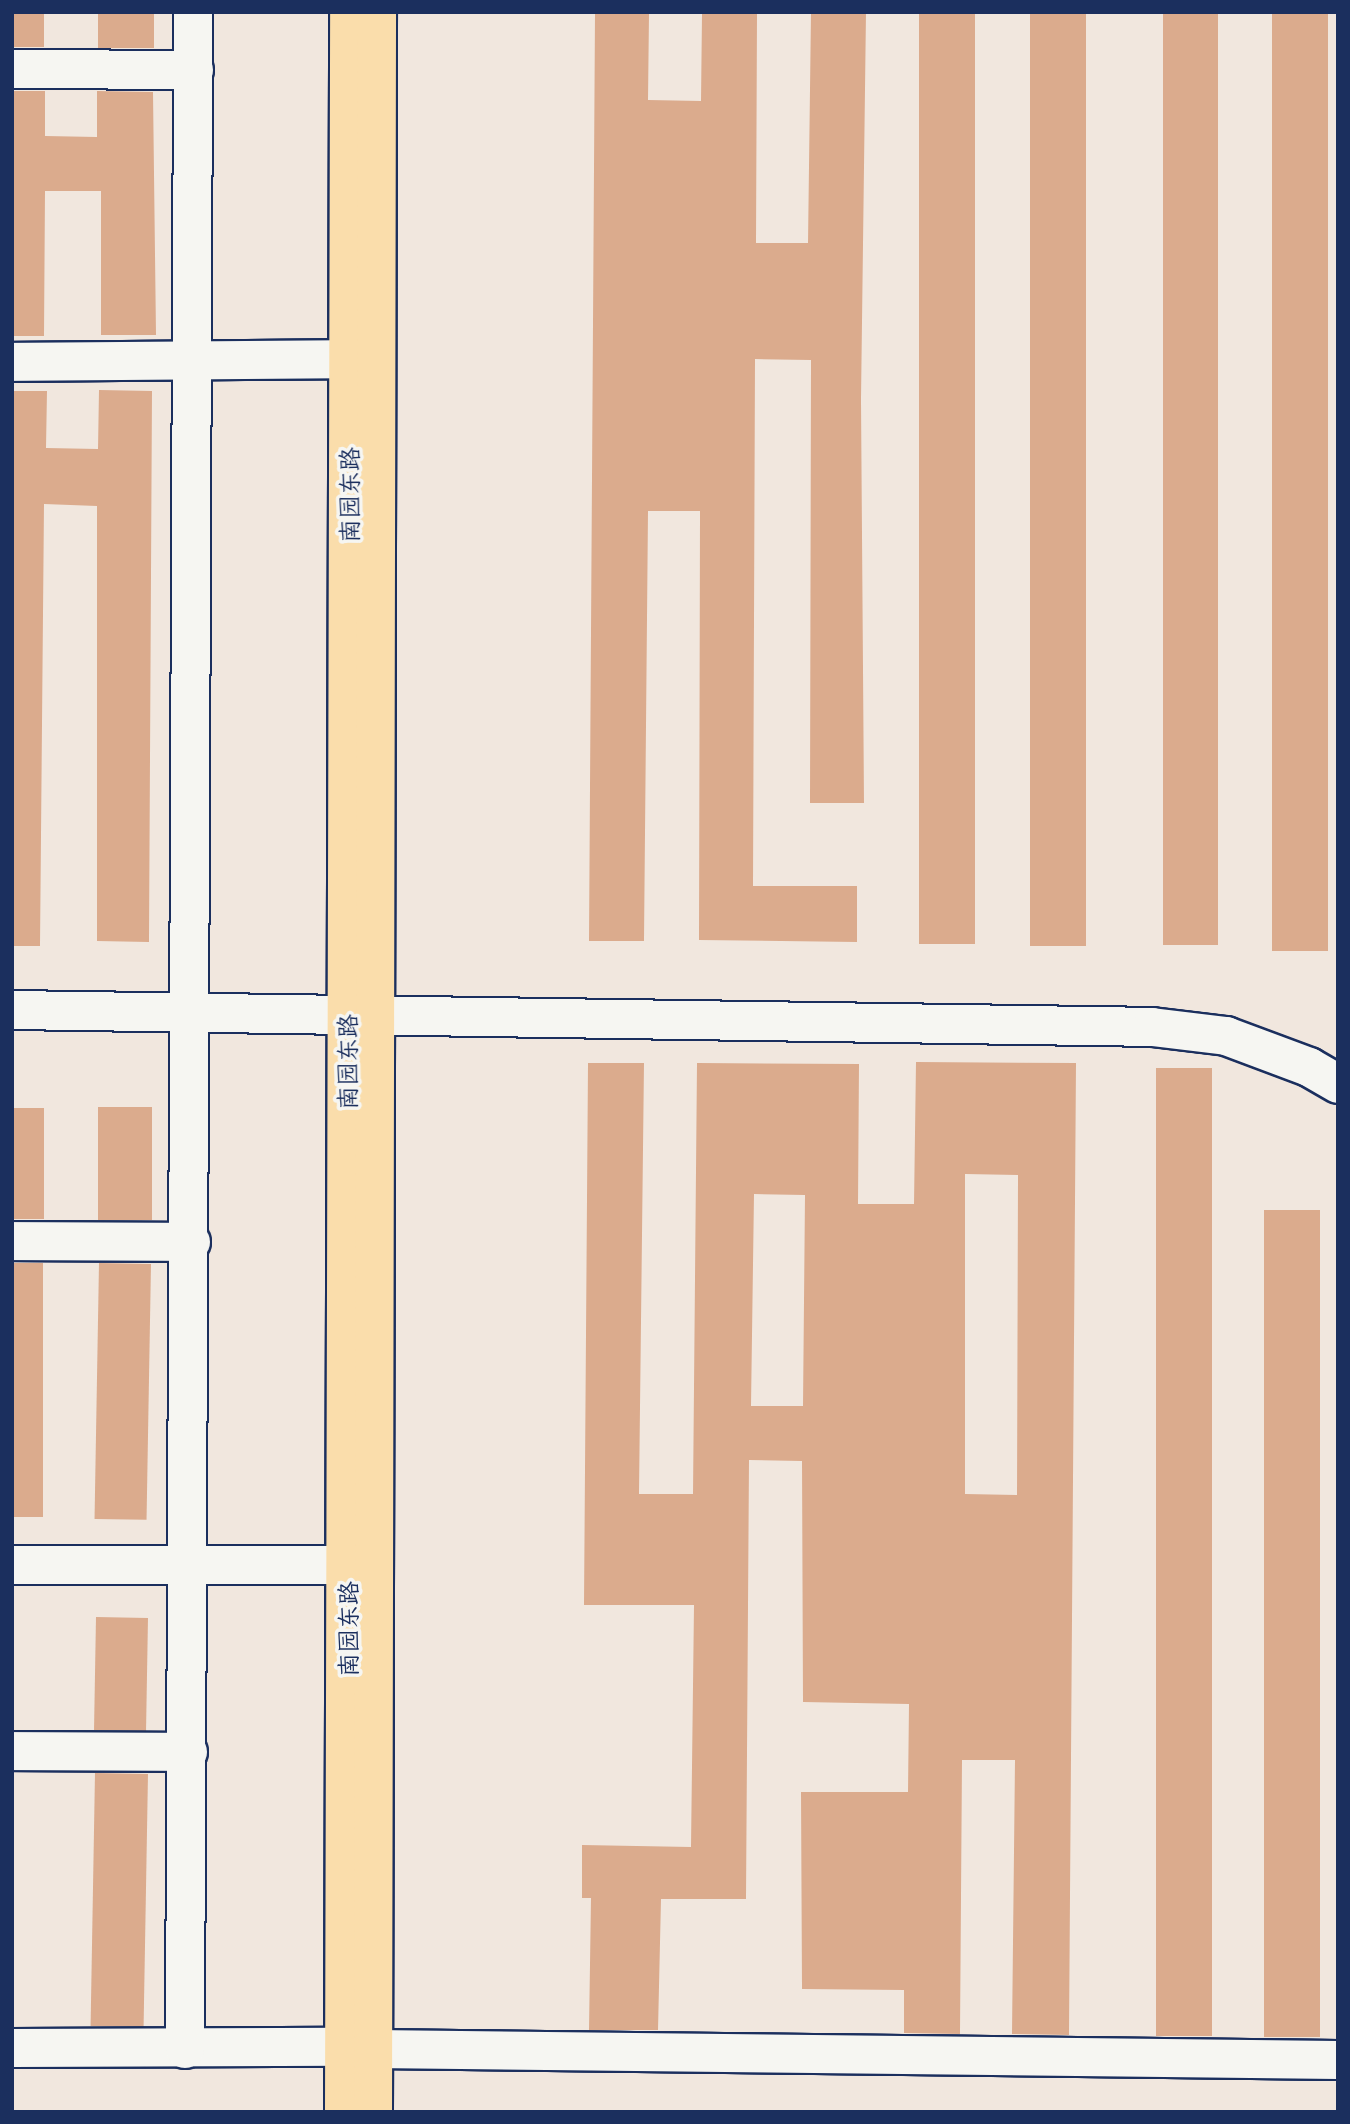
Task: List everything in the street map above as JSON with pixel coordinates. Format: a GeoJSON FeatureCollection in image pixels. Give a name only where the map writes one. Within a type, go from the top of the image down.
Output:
{"type":"FeatureCollection","features":[{"type":"Feature","properties":{"kind":"main road","name":"南园东路"},"geometry":{"type":"LineString","coordinates":[[348,12],[349,359],[363,1014],[348,1565],[359,2048],[373,2112]]}},
{"type":"Feature","properties":{"kind":"main road","name":"南园东路"},"geometry":{"type":"LineString","coordinates":[[344,2112],[359,2048],[363,1014],[377,12]]}},
{"type":"Feature","properties":{"kind":"street"},"geometry":{"type":"LineString","coordinates":[[186,2049],[192,1009],[193,12]]}},
{"type":"Feature","properties":{"kind":"street"},"geometry":{"type":"LineString","coordinates":[[12,69],[194,69]]}},
{"type":"Feature","properties":{"kind":"street"},"geometry":{"type":"LineString","coordinates":[[12,362],[349,359]]}},
{"type":"Feature","properties":{"kind":"street"},"geometry":{"type":"LineString","coordinates":[[12,1010],[192,1009],[1152,1027],[1226,1036],[1309,1067],[1338,1084]]}},
{"type":"Feature","properties":{"kind":"street"},"geometry":{"type":"LineString","coordinates":[[12,1241],[191,1242]]}},
{"type":"Feature","properties":{"kind":"street"},"geometry":{"type":"LineString","coordinates":[[12,1565],[348,1565]]}},
{"type":"Feature","properties":{"kind":"street"},"geometry":{"type":"LineString","coordinates":[[12,1751],[188,1752]]}},
{"type":"Feature","properties":{"kind":"street"},"geometry":{"type":"LineString","coordinates":[[12,2048],[359,2048],[1338,2060]]}},
{"type":"Feature","properties":{"kind":"building"},"geometry":{"type":"Polygon","coordinates":[[[12,12],[44,12],[44,47],[12,47],[12,12]]]}},
{"type":"Feature","properties":{"kind":"building"},"geometry":{"type":"Polygon","coordinates":[[[98,12],[154,12],[154,48],[98,48],[98,12]]]}},
{"type":"Feature","properties":{"kind":"building"},"geometry":{"type":"Polygon","coordinates":[[[811,12],[866,12],[861,400],[864,803],[810,803],[811,360],[755,359],[753,886],[857,886],[857,942],[699,940],[700,511],[648,511],[644,941],[589,941],[595,13],[649,14],[648,100],[701,101],[702,14],[757,14],[756,243],[808,243],[811,12]]]}},
{"type":"Feature","properties":{"kind":"building"},"geometry":{"type":"Polygon","coordinates":[[[919,12],[975,12],[975,944],[919,944],[919,12]]]}},
{"type":"Feature","properties":{"kind":"building"},"geometry":{"type":"Polygon","coordinates":[[[1030,12],[1086,12],[1086,946],[1030,946],[1030,12]]]}},
{"type":"Feature","properties":{"kind":"building"},"geometry":{"type":"Polygon","coordinates":[[[1163,12],[1218,12],[1218,945],[1163,945],[1163,12]]]}},
{"type":"Feature","properties":{"kind":"building"},"geometry":{"type":"Polygon","coordinates":[[[1272,12],[1328,12],[1328,951],[1272,951],[1272,12]]]}},
{"type":"Feature","properties":{"kind":"building"},"geometry":{"type":"Polygon","coordinates":[[[12,91],[45,91],[45,136],[97,137],[97,91],[153,92],[156,335],[101,335],[101,191],[45,191],[44,336],[12,336],[12,91]]]}},
{"type":"Feature","properties":{"kind":"building"},"geometry":{"type":"Polygon","coordinates":[[[99,390],[152,391],[149,942],[97,941],[97,506],[44,504],[40,946],[12,946],[12,391],[47,391],[46,448],[98,449],[99,390]]]}},
{"type":"Feature","properties":{"kind":"building"},"geometry":{"type":"Polygon","coordinates":[[[916,1062],[1076,1063],[1069,2035],[1012,2034],[1015,1760],[962,1760],[960,2034],[904,2033],[904,1990],[802,1989],[801,1792],[908,1792],[909,1704],[803,1702],[802,1461],[749,1460],[746,1899],[661,1899],[658,2030],[589,2030],[591,1898],[582,1898],[582,1845],[691,1847],[694,1605],[584,1605],[588,1063],[644,1063],[639,1494],[693,1494],[697,1063],[859,1064],[858,1204],[914,1204],[916,1062]],[[965,1174],[965,1494],[1017,1495],[1018,1175],[965,1174]],[[754,1194],[751,1406],[803,1406],[805,1195],[754,1194]]]}},
{"type":"Feature","properties":{"kind":"building"},"geometry":{"type":"Polygon","coordinates":[[[1156,1068],[1212,1068],[1212,2036],[1156,2036],[1156,1068]]]}},
{"type":"Feature","properties":{"kind":"building"},"geometry":{"type":"Polygon","coordinates":[[[98,1107],[152,1107],[152,1220],[98,1220],[98,1107]]]}},
{"type":"Feature","properties":{"kind":"building"},"geometry":{"type":"Polygon","coordinates":[[[12,1108],[44,1108],[44,1219],[12,1219],[12,1108]]]}},
{"type":"Feature","properties":{"kind":"building"},"geometry":{"type":"Polygon","coordinates":[[[1264,1210],[1320,1210],[1320,2037],[1264,2037],[1264,1210]]]}},
{"type":"Feature","properties":{"kind":"building"},"geometry":{"type":"Polygon","coordinates":[[[12,1263],[43,1263],[43,1517],[12,1517],[12,1263]]]}},
{"type":"Feature","properties":{"kind":"building"},"geometry":{"type":"Polygon","coordinates":[[[99,1263],[151,1264],[147,1520],[95,1519],[99,1263]]]}},
{"type":"Feature","properties":{"kind":"building"},"geometry":{"type":"Polygon","coordinates":[[[96,1617],[148,1618],[146,1731],[94,1730],[96,1617]]]}},
{"type":"Feature","properties":{"kind":"building"},"geometry":{"type":"Polygon","coordinates":[[[95,1773],[148,1774],[144,2027],[91,2026],[95,1773]]]}}]}
